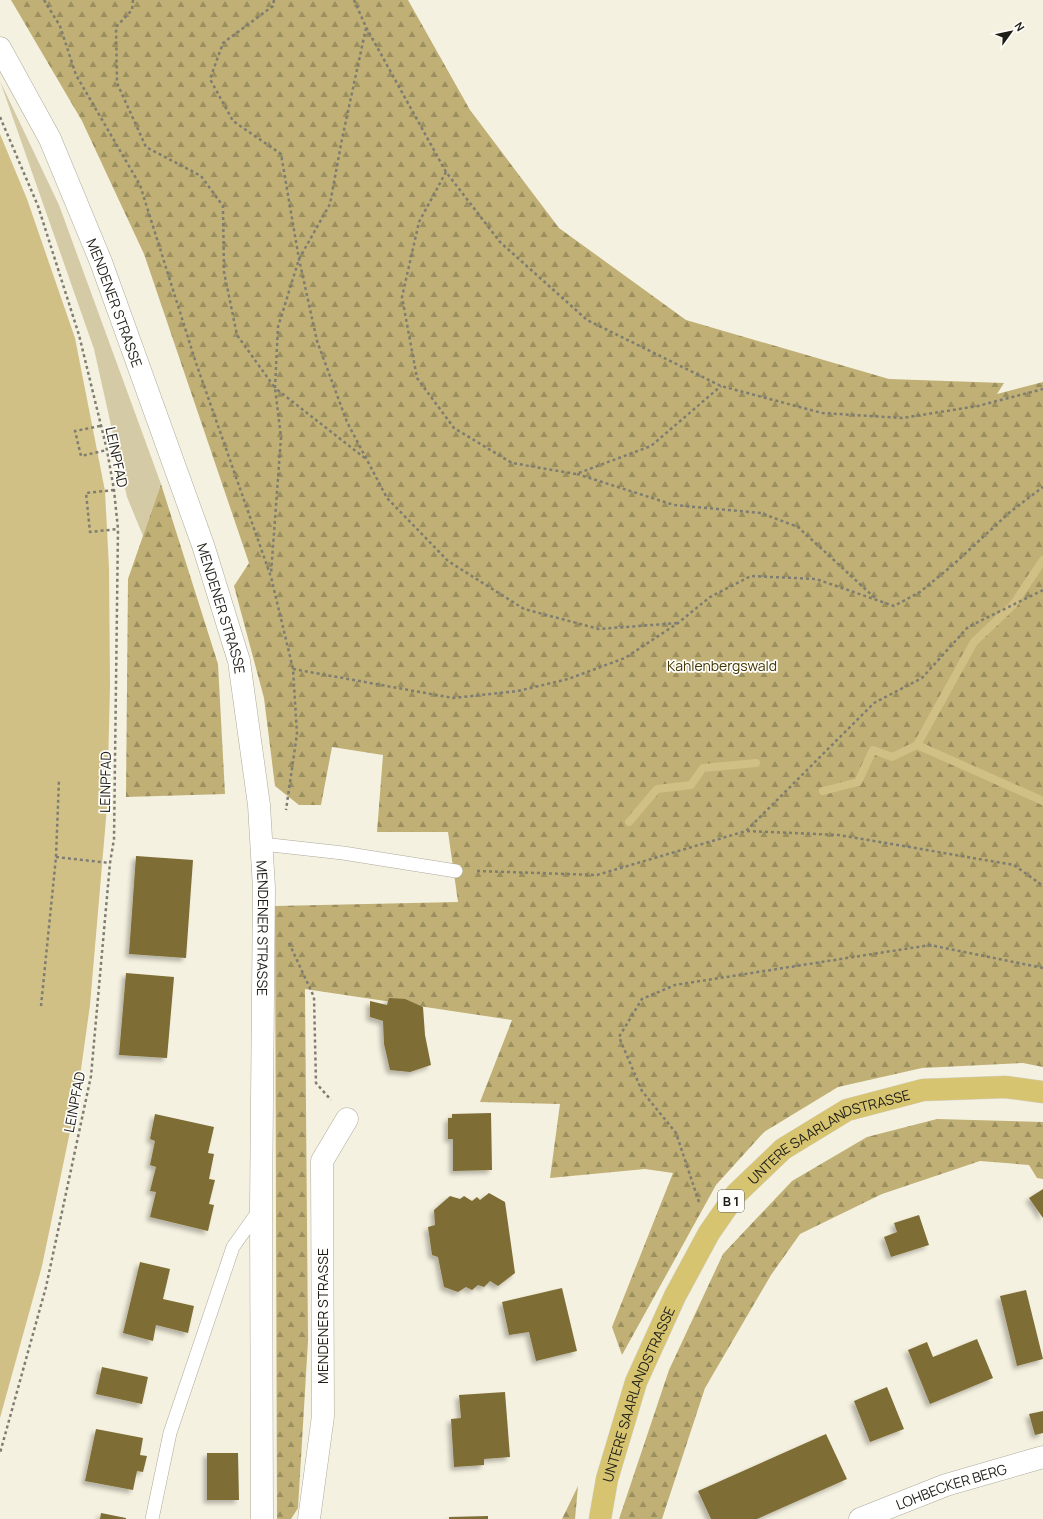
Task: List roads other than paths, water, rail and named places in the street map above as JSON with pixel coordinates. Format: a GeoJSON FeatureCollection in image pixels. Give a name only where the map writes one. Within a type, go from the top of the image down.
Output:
{"type":"FeatureCollection","features":[{"type":"Feature","properties":{"kind":"main road","name":"UNTERE SAARLANDSTRASSE"},"geometry":{"type":"LineString","coordinates":[[600,1519],[606,1479],[636,1382],[675,1296],[709,1233],[736,1194],[782,1149],[847,1110],[923,1090],[1005,1087],[1043,1092]]}},
{"type":"Feature","properties":{"kind":"street","name":"MENDENER STRASSE"},"geometry":{"type":"LineString","coordinates":[[0,48],[50,139],[101,262],[203,545],[239,661],[258,805],[272,845],[264,896],[261,1207],[262,1519]]}},
{"type":"Feature","properties":{"kind":"street","name":"MENDENER STRASSE"},"geometry":{"type":"LineString","coordinates":[[309,1519],[323,1416],[322,1161],[347,1119]]}},
{"type":"Feature","properties":{"kind":"street","name":"LOHBECKER BERG"},"geometry":{"type":"LineString","coordinates":[[860,1519],[946,1485],[1043,1457]]}},
{"type":"Feature","properties":{"kind":"lane"},"geometry":{"type":"LineString","coordinates":[[272,845],[293,856]]}},
{"type":"Feature","properties":{"kind":"lane"},"geometry":{"type":"LineString","coordinates":[[272,845],[343,853],[456,871]]}},
{"type":"Feature","properties":{"kind":"lane"},"geometry":{"type":"LineString","coordinates":[[152,1519],[170,1433],[230,1254],[233,1247],[261,1207]]}},
{"type":"Feature","properties":{"kind":"waterway"},"geometry":{"type":"LineString","coordinates":[[823,791],[858,782],[873,750],[892,757],[917,745],[974,642],[1013,605],[1043,560]]}},
{"type":"Feature","properties":{"kind":"waterway"},"geometry":{"type":"LineString","coordinates":[[917,745],[1043,801]]}},
{"type":"Feature","properties":{"kind":"waterway"},"geometry":{"type":"LineString","coordinates":[[629,822],[657,789],[691,785],[703,768],[756,763]]}},
{"type":"Feature","properties":{"kind":"park label","name":"Kahlenbergswald"},"geometry":{"type":"Point","coordinates":[722,665]}}]}
